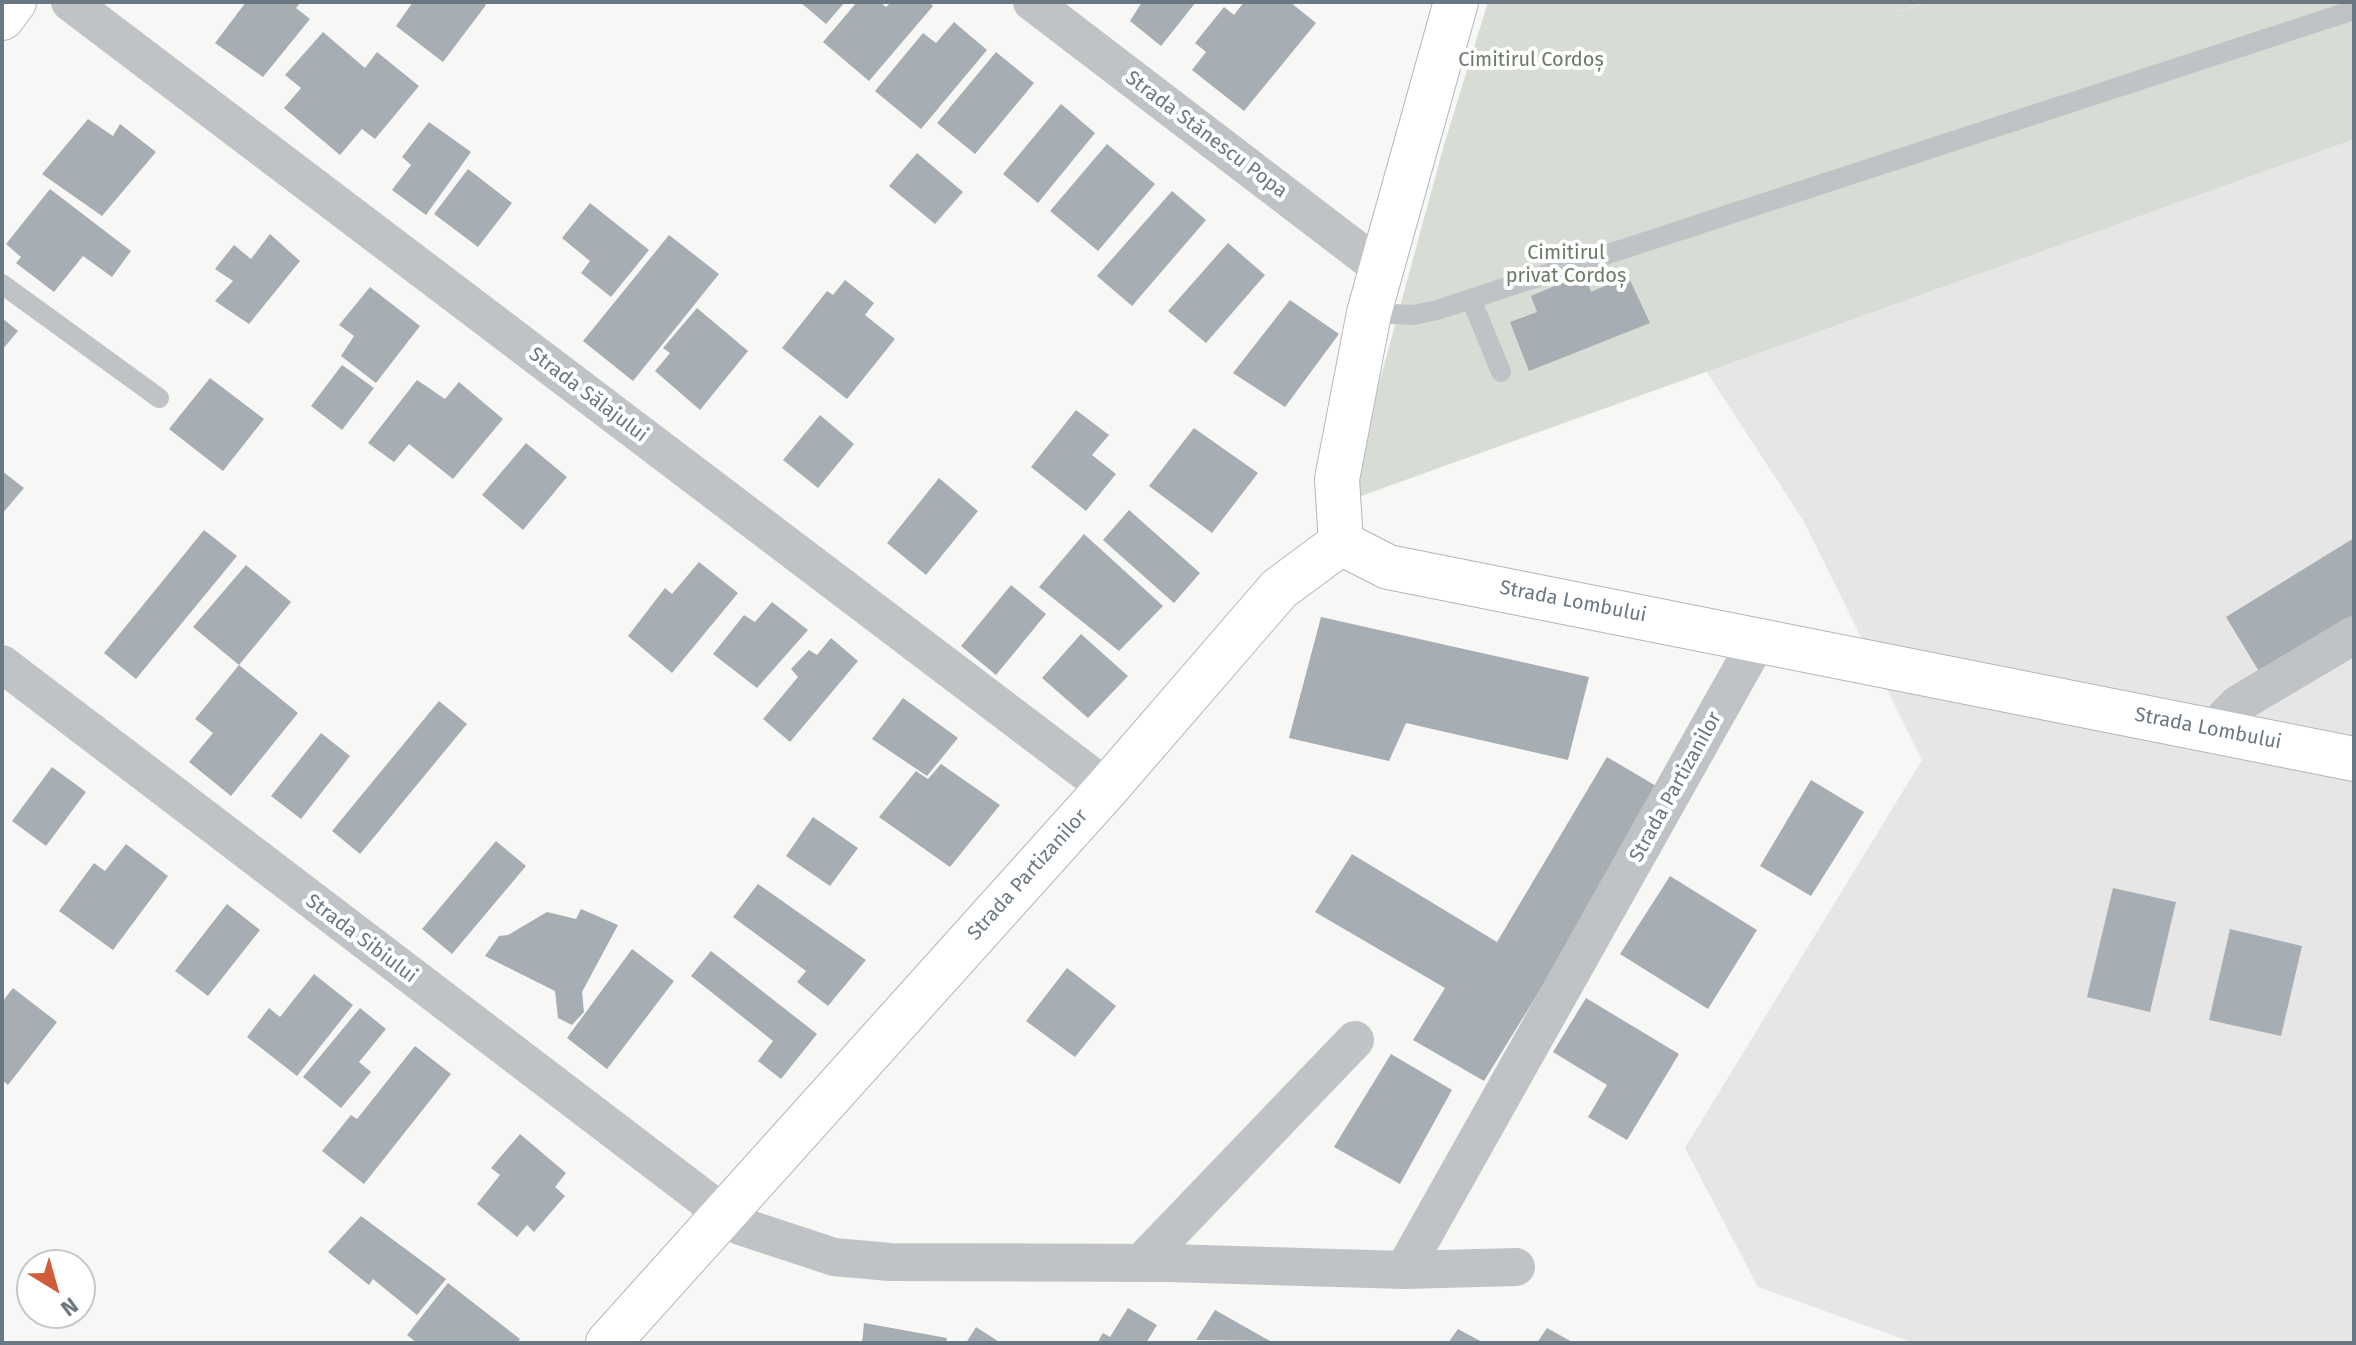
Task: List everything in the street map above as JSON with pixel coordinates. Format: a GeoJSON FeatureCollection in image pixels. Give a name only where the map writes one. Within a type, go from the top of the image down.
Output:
{"type":"FeatureCollection","features":[{"type":"Feature","properties":{"kind":"street"},"geometry":{"type":"LineString","coordinates":[[2,18],[14,2]]}},
{"type":"Feature","properties":{"kind":"street","name":"Strada Sălajului"},"geometry":{"type":"LineString","coordinates":[[70,2],[1107,788]]}},
{"type":"Feature","properties":{"kind":"street","name":"Strada Stănescu Popa"},"geometry":{"type":"LineString","coordinates":[[1032,2],[1379,267]]}},
{"type":"Feature","properties":{"kind":"street"},"geometry":{"type":"LineString","coordinates":[[1341,543],[1337,479],[1369,313],[1379,267],[1456,2]]}},
{"type":"Feature","properties":{"kind":"street","name":"Strada Partizanilor"},"geometry":{"type":"LineString","coordinates":[[608,1343],[720,1214],[1107,788],[1279,589],[1341,543]]}},
{"type":"Feature","properties":{"kind":"street","name":"Strada Lombului"},"geometry":{"type":"LineString","coordinates":[[1341,543],[1388,567],[1759,638],[2354,759]]}},
{"type":"Feature","properties":{"kind":"street"},"geometry":{"type":"LineString","coordinates":[[2213,730],[2238,704],[2354,635]]}},
{"type":"Feature","properties":{"kind":"street","name":"Strada Partizanilor"},"geometry":{"type":"LineString","coordinates":[[1404,1270],[1759,638]]}},
{"type":"Feature","properties":{"kind":"street","name":"Strada Sibiului"},"geometry":{"type":"LineString","coordinates":[[2,664],[720,1214]]}},
{"type":"Feature","properties":{"kind":"street"},"geometry":{"type":"LineString","coordinates":[[1141,1263],[1355,1040]]}},
{"type":"Feature","properties":{"kind":"street"},"geometry":{"type":"LineString","coordinates":[[720,1214],[740,1226],[834,1257],[890,1262],[1141,1263],[1404,1270],[1516,1267]]}},
{"type":"Feature","properties":{"kind":"lane"},"geometry":{"type":"LineString","coordinates":[[1369,313],[1413,315],[1471,299],[2354,10]]}},
{"type":"Feature","properties":{"kind":"lane"},"geometry":{"type":"LineString","coordinates":[[2,284],[159,398]]}},
{"type":"Feature","properties":{"kind":"lane"},"geometry":{"type":"LineString","coordinates":[[1471,299],[1501,372]]}},
{"type":"Feature","properties":{"kind":"shaded area"},"geometry":{"type":"Polygon","coordinates":[[[1696,2],[2354,2],[2354,1343],[1914,1343],[1758,1287],[1685,1148],[1922,760],[1803,520],[1587,188],[1696,2]]]}},
{"type":"Feature","properties":{"kind":"green space","name":"Cimitirul privat Cordoș"},"geometry":{"type":"Polygon","coordinates":[[[1488,2],[1926,2],[1870,20],[1931,2],[2354,2],[2354,139],[1347,501],[1444,145],[1488,2]]]}},
{"type":"Feature","properties":{"kind":"building"},"geometry":{"type":"Polygon","coordinates":[[[246,2],[301,2],[296,8],[310,19],[263,77],[215,43],[246,2]]]}},
{"type":"Feature","properties":{"kind":"building"},"geometry":{"type":"Polygon","coordinates":[[[413,2],[483,2],[486,5],[443,62],[396,26],[413,2]]]}},
{"type":"Feature","properties":{"kind":"building"},"geometry":{"type":"Polygon","coordinates":[[[800,2],[845,2],[826,24],[800,2]]]}},
{"type":"Feature","properties":{"kind":"building"},"geometry":{"type":"Polygon","coordinates":[[[857,2],[880,2],[886,7],[891,2],[929,2],[933,6],[869,81],[823,42],[857,2]]]}},
{"type":"Feature","properties":{"kind":"building"},"geometry":{"type":"Polygon","coordinates":[[[1142,2],[1196,2],[1161,46],[1130,21],[1142,2]]]}},
{"type":"Feature","properties":{"kind":"building"},"geometry":{"type":"Polygon","coordinates":[[[1244,2],[1290,2],[1316,23],[1244,111],[1192,70],[1206,52],[1195,43],[1224,7],[1234,15],[1244,2]]]}},
{"type":"Feature","properties":{"kind":"building"},"geometry":{"type":"Polygon","coordinates":[[[954,22],[987,50],[921,129],[875,91],[923,33],[936,43],[954,22]]]}},
{"type":"Feature","properties":{"kind":"building"},"geometry":{"type":"Polygon","coordinates":[[[323,32],[365,68],[377,52],[419,86],[375,139],[362,129],[340,155],[284,108],[301,88],[285,75],[323,32]]]}},
{"type":"Feature","properties":{"kind":"building"},"geometry":{"type":"Polygon","coordinates":[[[996,52],[1034,83],[975,154],[937,123],[996,52]]]}},
{"type":"Feature","properties":{"kind":"building"},"geometry":{"type":"Polygon","coordinates":[[[1061,104],[1095,133],[1038,203],[1003,174],[1061,104]]]}},
{"type":"Feature","properties":{"kind":"building"},"geometry":{"type":"Polygon","coordinates":[[[88,119],[113,136],[120,124],[156,152],[102,216],[42,174],[88,119]]]}},
{"type":"Feature","properties":{"kind":"building"},"geometry":{"type":"Polygon","coordinates":[[[429,122],[471,152],[426,215],[392,190],[411,165],[402,157],[429,122]]]}},
{"type":"Feature","properties":{"kind":"building"},"geometry":{"type":"Polygon","coordinates":[[[1107,144],[1155,184],[1098,251],[1050,211],[1107,144]]]}},
{"type":"Feature","properties":{"kind":"building"},"geometry":{"type":"Polygon","coordinates":[[[917,153],[963,192],[935,224],[889,186],[917,153]]]}},
{"type":"Feature","properties":{"kind":"building"},"geometry":{"type":"Polygon","coordinates":[[[468,169],[512,203],[478,247],[434,214],[468,169]]]}},
{"type":"Feature","properties":{"kind":"building"},"geometry":{"type":"Polygon","coordinates":[[[50,189],[131,251],[112,277],[83,256],[54,292],[16,263],[21,257],[6,244],[50,189]]]}},
{"type":"Feature","properties":{"kind":"building"},"geometry":{"type":"Polygon","coordinates":[[[1172,191],[1206,220],[1132,306],[1097,276],[1172,191]]]}},
{"type":"Feature","properties":{"kind":"building"},"geometry":{"type":"Polygon","coordinates":[[[590,203],[649,250],[611,297],[581,273],[590,261],[562,238],[590,203]]]}},
{"type":"Feature","properties":{"kind":"building"},"geometry":{"type":"Polygon","coordinates":[[[270,234],[300,261],[249,324],[215,301],[233,281],[215,269],[234,245],[251,259],[270,234]]]}},
{"type":"Feature","properties":{"kind":"building"},"geometry":{"type":"Polygon","coordinates":[[[669,235],[719,274],[633,381],[583,341],[669,235]]]}},
{"type":"Feature","properties":{"kind":"building"},"geometry":{"type":"Polygon","coordinates":[[[1228,243],[1265,275],[1206,343],[1168,311],[1228,243]]]}},
{"type":"Feature","properties":{"kind":"building"},"geometry":{"type":"Polygon","coordinates":[[[1585,273],[1591,292],[1628,276],[1650,323],[1529,371],[1510,322],[1537,312],[1531,296],[1585,273]]]}},
{"type":"Feature","properties":{"kind":"building"},"geometry":{"type":"Polygon","coordinates":[[[845,280],[874,303],[865,315],[895,339],[847,399],[782,348],[827,291],[833,295],[845,280]]]}},
{"type":"Feature","properties":{"kind":"building"},"geometry":{"type":"Polygon","coordinates":[[[370,287],[420,326],[376,383],[341,356],[354,336],[339,325],[370,287]]]}},
{"type":"Feature","properties":{"kind":"building"},"geometry":{"type":"Polygon","coordinates":[[[1290,300],[1339,334],[1285,407],[1233,373],[1290,300]]]}},
{"type":"Feature","properties":{"kind":"building"},"geometry":{"type":"Polygon","coordinates":[[[697,308],[748,351],[700,410],[655,371],[670,353],[663,348],[697,308]]]}},
{"type":"Feature","properties":{"kind":"building"},"geometry":{"type":"Polygon","coordinates":[[[2,318],[18,331],[2,350],[2,318]]]}},
{"type":"Feature","properties":{"kind":"building"},"geometry":{"type":"Polygon","coordinates":[[[342,365],[374,388],[342,430],[311,406],[342,365]]]}},
{"type":"Feature","properties":{"kind":"building"},"geometry":{"type":"Polygon","coordinates":[[[210,378],[264,419],[223,471],[169,429],[210,378]]]}},
{"type":"Feature","properties":{"kind":"building"},"geometry":{"type":"Polygon","coordinates":[[[417,380],[445,399],[459,382],[503,419],[453,479],[409,444],[394,462],[368,443],[417,380]]]}},
{"type":"Feature","properties":{"kind":"building"},"geometry":{"type":"Polygon","coordinates":[[[1076,410],[1109,435],[1092,455],[1116,474],[1086,511],[1031,467],[1076,410]]]}},
{"type":"Feature","properties":{"kind":"building"},"geometry":{"type":"Polygon","coordinates":[[[820,415],[854,444],[818,488],[783,460],[820,415]]]}},
{"type":"Feature","properties":{"kind":"building"},"geometry":{"type":"Polygon","coordinates":[[[1194,428],[1258,473],[1212,533],[1149,486],[1194,428]]]}},
{"type":"Feature","properties":{"kind":"building"},"geometry":{"type":"Polygon","coordinates":[[[526,443],[567,477],[523,530],[482,495],[526,443]]]}},
{"type":"Feature","properties":{"kind":"building"},"geometry":{"type":"Polygon","coordinates":[[[2,471],[24,488],[2,514],[2,471]]]}},
{"type":"Feature","properties":{"kind":"building"},"geometry":{"type":"Polygon","coordinates":[[[939,478],[978,511],[926,575],[887,543],[939,478]]]}},
{"type":"Feature","properties":{"kind":"building"},"geometry":{"type":"Polygon","coordinates":[[[1129,510],[1200,573],[1174,603],[1103,540],[1129,510]]]}},
{"type":"Feature","properties":{"kind":"building"},"geometry":{"type":"Polygon","coordinates":[[[204,530],[237,556],[136,679],[104,653],[204,530]]]}},
{"type":"Feature","properties":{"kind":"building"},"geometry":{"type":"Polygon","coordinates":[[[1084,534],[1163,606],[1119,651],[1039,587],[1084,534]]]}},
{"type":"Feature","properties":{"kind":"building"},"geometry":{"type":"Polygon","coordinates":[[[2354,538],[2354,615],[2260,673],[2226,617],[2354,538]]]}},
{"type":"Feature","properties":{"kind":"building"},"geometry":{"type":"Polygon","coordinates":[[[699,562],[738,593],[672,673],[628,636],[665,588],[672,594],[699,562]]]}},
{"type":"Feature","properties":{"kind":"building"},"geometry":{"type":"Polygon","coordinates":[[[246,565],[291,602],[239,665],[193,627],[246,565]]]}},
{"type":"Feature","properties":{"kind":"building"},"geometry":{"type":"Polygon","coordinates":[[[1011,585],[1046,614],[996,675],[961,646],[1011,585]]]}},
{"type":"Feature","properties":{"kind":"building"},"geometry":{"type":"Polygon","coordinates":[[[772,602],[808,630],[757,688],[713,654],[744,615],[755,622],[772,602]]]}},
{"type":"Feature","properties":{"kind":"building"},"geometry":{"type":"Polygon","coordinates":[[[1321,617],[1589,677],[1568,760],[1406,723],[1389,761],[1289,738],[1321,617]]]}},
{"type":"Feature","properties":{"kind":"building"},"geometry":{"type":"Polygon","coordinates":[[[1081,634],[1128,676],[1088,718],[1042,678],[1081,634]]]}},
{"type":"Feature","properties":{"kind":"building"},"geometry":{"type":"Polygon","coordinates":[[[831,638],[858,661],[790,742],[763,719],[798,677],[791,669],[809,650],[817,655],[831,638]]]}},
{"type":"Feature","properties":{"kind":"building"},"geometry":{"type":"Polygon","coordinates":[[[239,665],[298,713],[231,796],[189,762],[213,733],[195,719],[239,665]]]}},
{"type":"Feature","properties":{"kind":"building"},"geometry":{"type":"Polygon","coordinates":[[[903,698],[958,738],[927,776],[872,739],[903,698]]]}},
{"type":"Feature","properties":{"kind":"building"},"geometry":{"type":"Polygon","coordinates":[[[439,701],[467,724],[360,854],[332,831],[439,701]]]}},
{"type":"Feature","properties":{"kind":"building"},"geometry":{"type":"Polygon","coordinates":[[[321,733],[350,756],[301,819],[271,796],[321,733]]]}},
{"type":"Feature","properties":{"kind":"building"},"geometry":{"type":"Polygon","coordinates":[[[1607,757],[1663,790],[1484,1081],[1413,1040],[1445,988],[1315,912],[1352,854],[1497,942],[1607,757]]]}},
{"type":"Feature","properties":{"kind":"building"},"geometry":{"type":"Polygon","coordinates":[[[941,764],[1000,805],[950,867],[879,817],[916,771],[928,779],[941,764]]]}},
{"type":"Feature","properties":{"kind":"building"},"geometry":{"type":"Polygon","coordinates":[[[52,767],[86,792],[46,846],[12,821],[52,767]]]}},
{"type":"Feature","properties":{"kind":"building"},"geometry":{"type":"Polygon","coordinates":[[[1811,780],[1864,812],[1811,896],[1760,866],[1811,780]]]}},
{"type":"Feature","properties":{"kind":"building"},"geometry":{"type":"Polygon","coordinates":[[[813,817],[858,848],[830,886],[786,856],[813,817]]]}},
{"type":"Feature","properties":{"kind":"building"},"geometry":{"type":"Polygon","coordinates":[[[496,841],[526,866],[452,954],[422,929],[496,841]]]}},
{"type":"Feature","properties":{"kind":"building"},"geometry":{"type":"Polygon","coordinates":[[[126,844],[168,876],[113,950],[59,911],[94,863],[105,871],[126,844]]]}},
{"type":"Feature","properties":{"kind":"building"},"geometry":{"type":"Polygon","coordinates":[[[1670,876],[1757,930],[1708,1009],[1620,954],[1670,876]]]}},
{"type":"Feature","properties":{"kind":"building"},"geometry":{"type":"Polygon","coordinates":[[[758,884],[866,960],[828,1006],[797,982],[806,971],[733,917],[758,884]]]}},
{"type":"Feature","properties":{"kind":"building"},"geometry":{"type":"Polygon","coordinates":[[[2113,888],[2176,902],[2150,1012],[2087,997],[2113,888]]]}},
{"type":"Feature","properties":{"kind":"building"},"geometry":{"type":"Polygon","coordinates":[[[227,904],[260,930],[208,996],[175,971],[227,904]]]}},
{"type":"Feature","properties":{"kind":"building"},"geometry":{"type":"Polygon","coordinates":[[[581,909],[618,925],[582,992],[584,1012],[572,1025],[558,1018],[555,991],[485,956],[499,936],[508,935],[547,912],[576,919],[581,909]]]}},
{"type":"Feature","properties":{"kind":"building"},"geometry":{"type":"Polygon","coordinates":[[[2230,929],[2302,946],[2281,1036],[2209,1020],[2230,929]]]}},
{"type":"Feature","properties":{"kind":"building"},"geometry":{"type":"Polygon","coordinates":[[[632,949],[674,981],[607,1069],[567,1038],[632,949]]]}},
{"type":"Feature","properties":{"kind":"building"},"geometry":{"type":"Polygon","coordinates":[[[711,951],[817,1034],[781,1079],[758,1061],[773,1041],[691,976],[711,951]]]}},
{"type":"Feature","properties":{"kind":"building"},"geometry":{"type":"Polygon","coordinates":[[[1067,968],[1116,1006],[1075,1057],[1026,1021],[1067,968]]]}},
{"type":"Feature","properties":{"kind":"building"},"geometry":{"type":"Polygon","coordinates":[[[314,974],[353,1005],[297,1076],[247,1037],[269,1008],[280,1017],[314,974]]]}},
{"type":"Feature","properties":{"kind":"building"},"geometry":{"type":"Polygon","coordinates":[[[13,988],[57,1022],[8,1085],[2,1080],[2,1002],[13,988]]]}},
{"type":"Feature","properties":{"kind":"building"},"geometry":{"type":"Polygon","coordinates":[[[1586,998],[1679,1054],[1627,1140],[1588,1117],[1607,1085],[1553,1052],[1586,998]]]}},
{"type":"Feature","properties":{"kind":"building"},"geometry":{"type":"Polygon","coordinates":[[[360,1008],[386,1029],[359,1062],[371,1072],[341,1108],[303,1077],[360,1008]]]}},
{"type":"Feature","properties":{"kind":"building"},"geometry":{"type":"Polygon","coordinates":[[[415,1046],[451,1074],[364,1184],[322,1151],[351,1115],[357,1119],[415,1046]]]}},
{"type":"Feature","properties":{"kind":"building"},"geometry":{"type":"Polygon","coordinates":[[[1391,1054],[1452,1090],[1400,1184],[1334,1147],[1391,1054]]]}},
{"type":"Feature","properties":{"kind":"building"},"geometry":{"type":"Polygon","coordinates":[[[520,1134],[566,1173],[555,1187],[565,1196],[534,1232],[527,1225],[517,1237],[477,1204],[500,1175],[491,1168],[520,1134]]]}},
{"type":"Feature","properties":{"kind":"building"},"geometry":{"type":"Polygon","coordinates":[[[361,1216],[446,1279],[417,1315],[373,1279],[369,1285],[328,1252],[361,1216]]]}},
{"type":"Feature","properties":{"kind":"building"},"geometry":{"type":"Polygon","coordinates":[[[448,1283],[520,1339],[517,1343],[417,1343],[407,1335],[448,1283]]]}},
{"type":"Feature","properties":{"kind":"building"},"geometry":{"type":"Polygon","coordinates":[[[1128,1308],[1157,1325],[1146,1343],[1097,1343],[1103,1333],[1110,1337],[1128,1308]]]}},
{"type":"Feature","properties":{"kind":"building"},"geometry":{"type":"Polygon","coordinates":[[[1215,1310],[1270,1341],[1196,1340],[1215,1310]]]}},
{"type":"Feature","properties":{"kind":"building"},"geometry":{"type":"Polygon","coordinates":[[[864,1323],[947,1338],[946,1343],[862,1343],[864,1323]]]}},
{"type":"Feature","properties":{"kind":"building"},"geometry":{"type":"Polygon","coordinates":[[[976,1327],[1001,1343],[966,1343],[976,1327]]]}},
{"type":"Feature","properties":{"kind":"building"},"geometry":{"type":"Polygon","coordinates":[[[1547,1328],[1574,1343],[1537,1343],[1547,1328]]]}},
{"type":"Feature","properties":{"kind":"building"},"geometry":{"type":"Polygon","coordinates":[[[1458,1329],[1484,1343],[1448,1343],[1458,1329]]]}},
{"type":"Feature","properties":{"kind":"park label","name":"Cimitirul Cordoș"},"geometry":{"type":"Point","coordinates":[1531,60]}}]}
